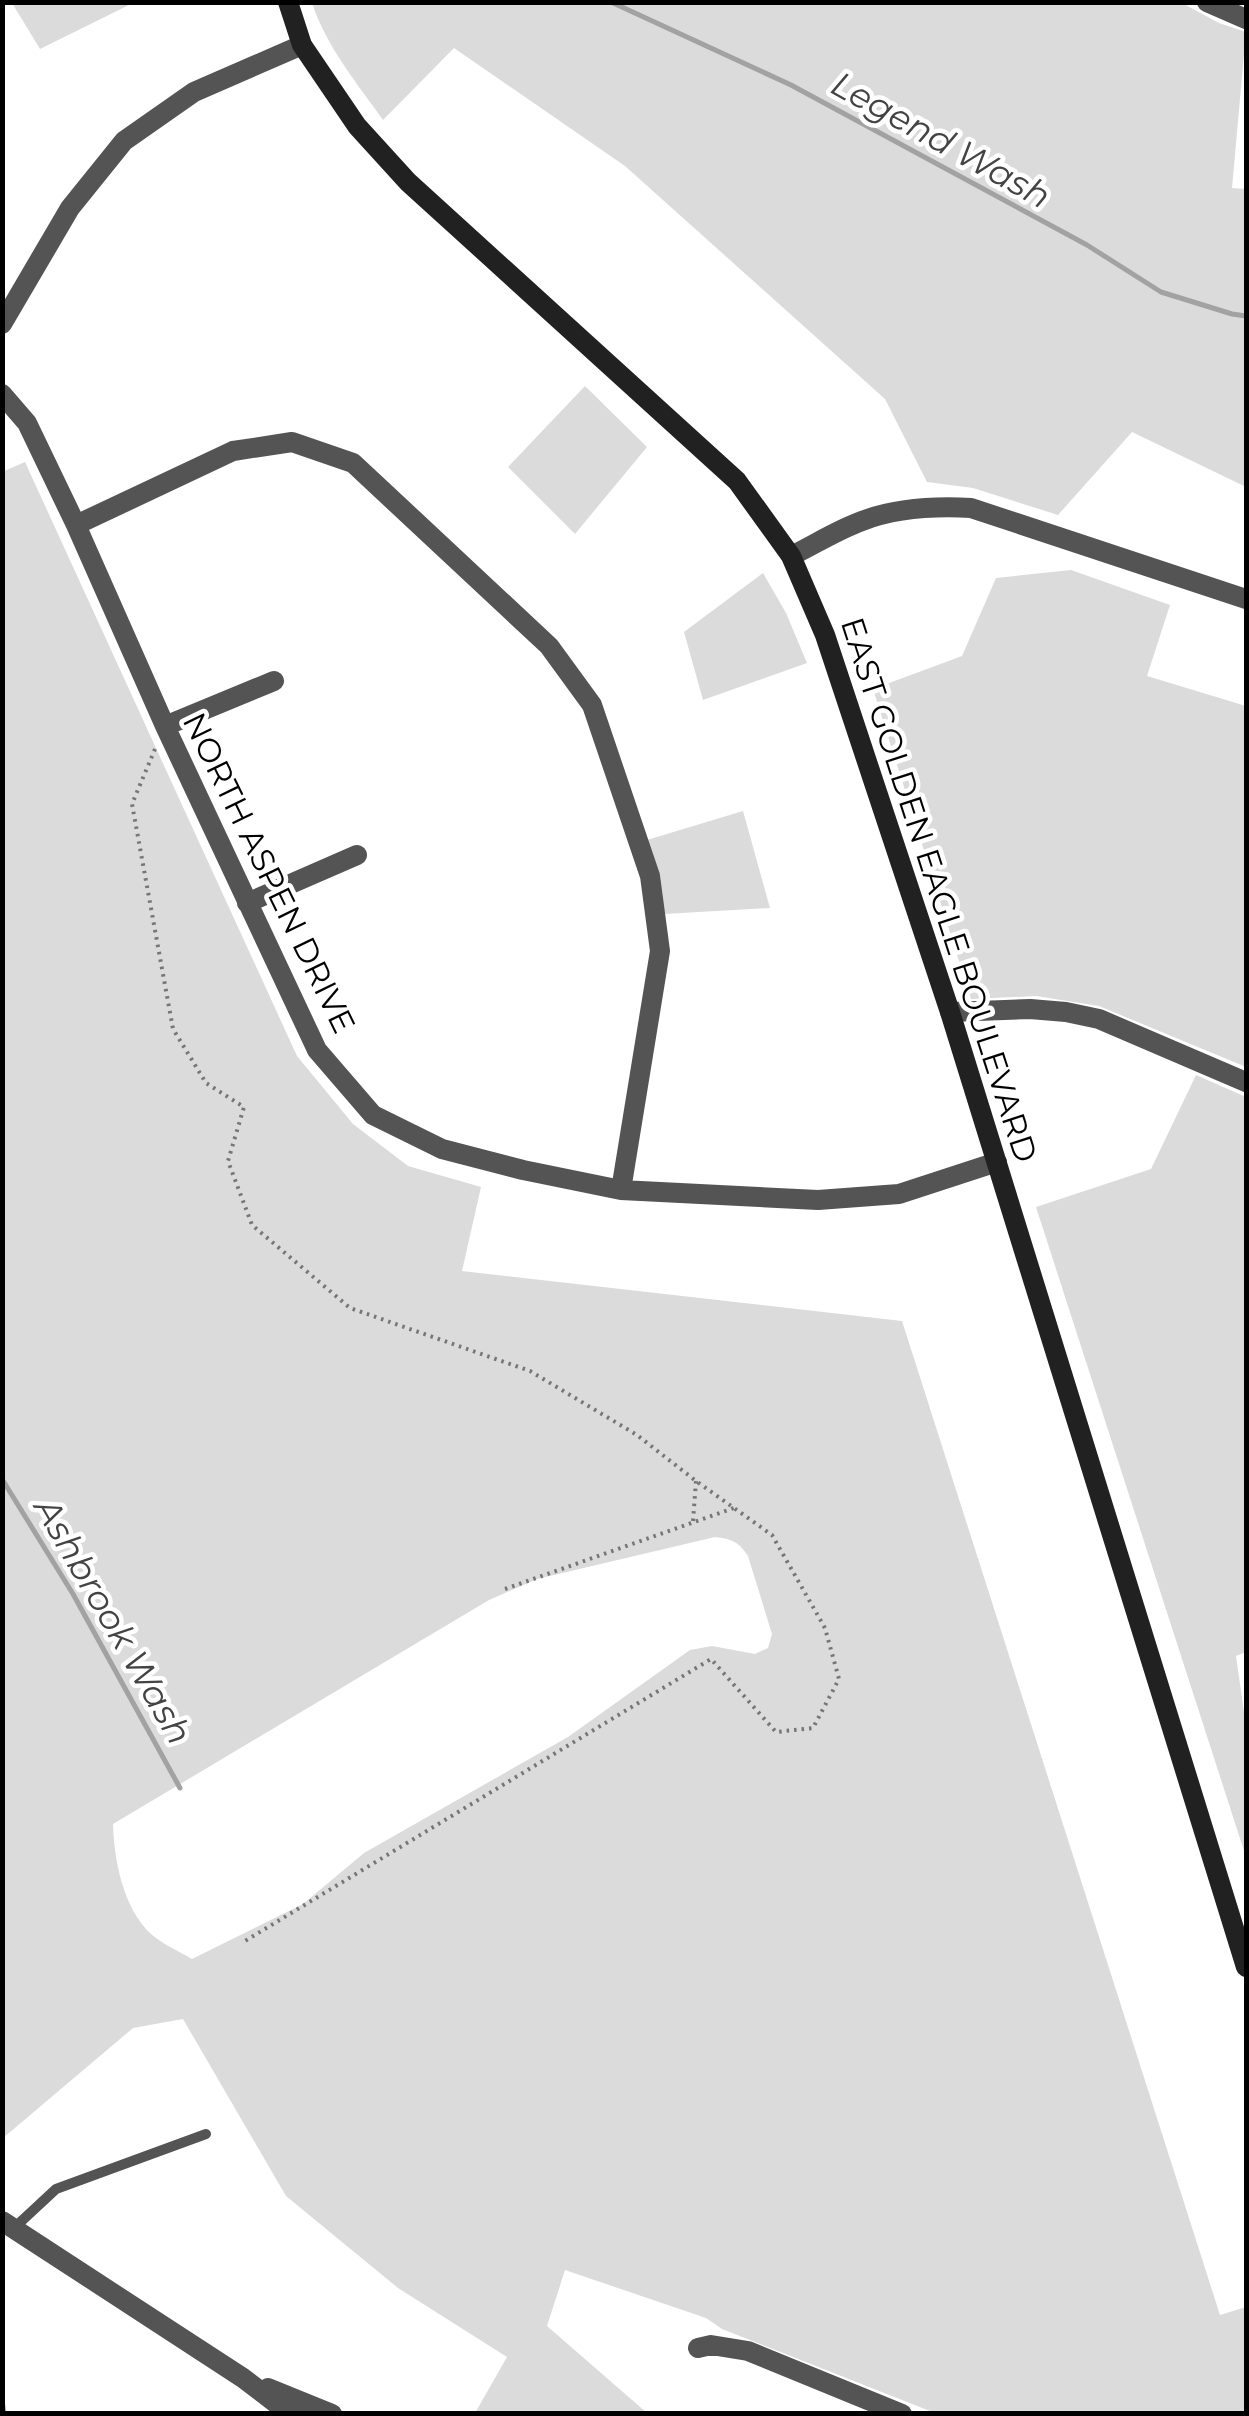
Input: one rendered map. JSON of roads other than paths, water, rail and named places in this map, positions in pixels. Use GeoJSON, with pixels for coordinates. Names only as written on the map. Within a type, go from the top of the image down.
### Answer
{"type":"FeatureCollection","features":[{"type":"Feature","properties":{"kind":"street","name":"EAST GOLDEN EAGLE BOULEVARD"},"geometry":{"type":"LineString","coordinates":[[288,2],[302,44],[357,126],[408,182],[737,481],[791,556],[826,636],[950,1012],[1246,1967]]}},
{"type":"Feature","properties":{"kind":"street"},"geometry":{"type":"LineString","coordinates":[[1207,2],[1246,18]]}},
{"type":"Feature","properties":{"kind":"street"},"geometry":{"type":"LineString","coordinates":[[2,324],[70,208],[124,141],[194,92],[302,44]]}},
{"type":"Feature","properties":{"kind":"street","name":"NORTH ASPEN DRIVE"},"geometry":{"type":"LineString","coordinates":[[2,394],[26,423],[76,525],[317,1050],[373,1115],[442,1149],[621,1190],[818,1200],[899,1194],[997,1162]]}},
{"type":"Feature","properties":{"kind":"street"},"geometry":{"type":"LineString","coordinates":[[76,525],[233,451],[292,442],[353,462],[549,646],[592,705],[650,876],[660,951],[621,1190]]}},
{"type":"Feature","properties":{"kind":"street"},"geometry":{"type":"LineString","coordinates":[[791,556],[861,521],[892,512],[940,506],[970,508],[1246,599]]}},
{"type":"Feature","properties":{"kind":"street"},"geometry":{"type":"LineString","coordinates":[[165,726],[274,682]]}},
{"type":"Feature","properties":{"kind":"street"},"geometry":{"type":"LineString","coordinates":[[247,903],[358,856]]}},
{"type":"Feature","properties":{"kind":"street"},"geometry":{"type":"LineString","coordinates":[[950,1012],[1030,1009],[1099,1019],[1246,1082]]}},
{"type":"Feature","properties":{"kind":"street"},"geometry":{"type":"LineString","coordinates":[[8,2225],[243,2378],[290,2414]]}},
{"type":"Feature","properties":{"kind":"street"},"geometry":{"type":"LineString","coordinates":[[698,2348],[711,2344],[748,2351],[902,2414]]}},
{"type":"Feature","properties":{"kind":"street"},"geometry":{"type":"LineString","coordinates":[[243,2378],[332,2414]]}},
{"type":"Feature","properties":{"kind":"lane"},"geometry":{"type":"LineString","coordinates":[[8,2225],[56,2189],[206,2134]]}},
{"type":"Feature","properties":{"kind":"waterway","name":"Legend Wash"},"geometry":{"type":"LineString","coordinates":[[611,2],[791,85],[1087,245],[1161,292],[1246,316]]}},
{"type":"Feature","properties":{"kind":"waterway","name":"Ashbrook Wash"},"geometry":{"type":"LineString","coordinates":[[2,1479],[73,1594],[180,1788]]}},
{"type":"Feature","properties":{"kind":"waterway"},"geometry":{"type":"LineString","coordinates":[[2,2400],[4,2414]]}}]}
